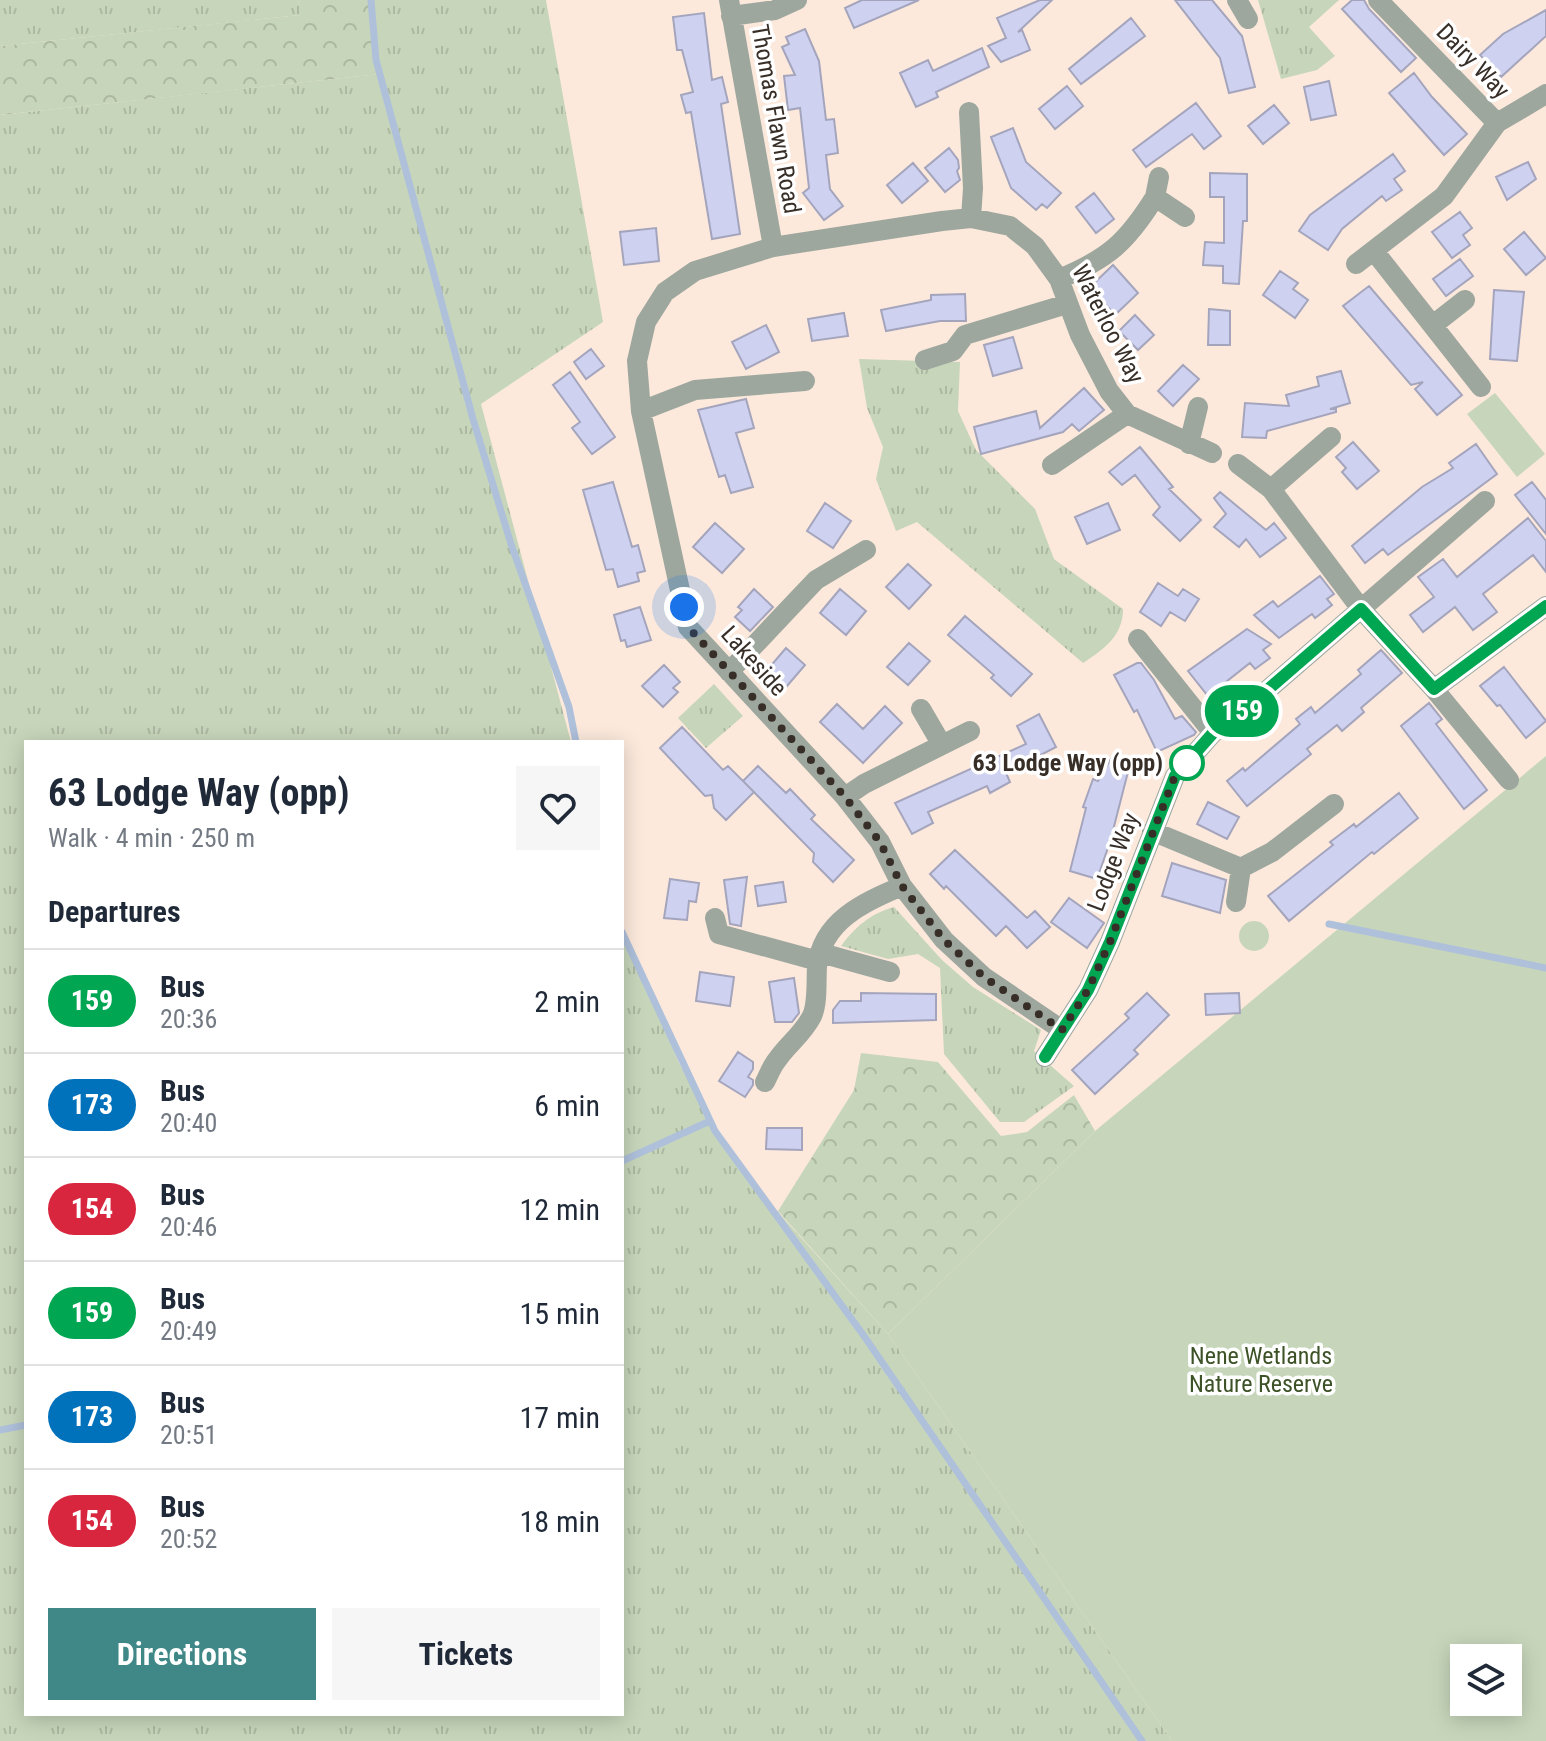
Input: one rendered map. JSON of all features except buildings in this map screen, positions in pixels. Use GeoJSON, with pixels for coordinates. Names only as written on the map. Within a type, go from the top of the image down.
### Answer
{"type":"FeatureCollection","features":[{"type":"Feature","properties":{"kind":"street"},"geometry":{"type":"LineString","coordinates":[[730,8],[775,10],[797,0]]}},
{"type":"Feature","properties":{"kind":"street"},"geometry":{"type":"LineString","coordinates":[[1237,0],[1248,19]]}},
{"type":"Feature","properties":{"kind":"street","name":"Dairy Way"},"geometry":{"type":"LineString","coordinates":[[1378,0],[1497,123]]}},
{"type":"Feature","properties":{"kind":"street","name":"Thomas Flawn Road"},"geometry":{"type":"LineString","coordinates":[[730,8],[773,247]]}},
{"type":"Feature","properties":{"kind":"street"},"geometry":{"type":"LineString","coordinates":[[1356,264],[1444,196],[1497,123],[1546,94]]}},
{"type":"Feature","properties":{"kind":"street"},"geometry":{"type":"LineString","coordinates":[[969,112],[973,188],[971,218]]}},
{"type":"Feature","properties":{"kind":"street"},"geometry":{"type":"LineString","coordinates":[[1059,279],[1085,269],[1111,252],[1133,231],[1157,187],[1185,217]]}},
{"type":"Feature","properties":{"kind":"street","name":"Waterloo Way"},"geometry":{"type":"LineString","coordinates":[[773,247],[971,218],[1010,226],[1035,246],[1059,279],[1067,304],[1109,391],[1127,414],[1212,453]]}},
{"type":"Feature","properties":{"kind":"street","name":"Lakeside"},"geometry":{"type":"LineString","coordinates":[[773,247],[695,271],[665,292],[646,322],[637,361],[641,411],[688,627],[845,797],[880,842],[902,886],[944,940],[984,977],[1062,1030]]}},
{"type":"Feature","properties":{"kind":"street"},"geometry":{"type":"LineString","coordinates":[[1374,251],[1481,387]]}},
{"type":"Feature","properties":{"kind":"street"},"geometry":{"type":"LineString","coordinates":[[1433,325],[1465,300]]}},
{"type":"Feature","properties":{"kind":"street"},"geometry":{"type":"LineString","coordinates":[[925,360],[953,351],[965,335],[1067,304]]}},
{"type":"Feature","properties":{"kind":"street"},"geometry":{"type":"LineString","coordinates":[[641,411],[695,390],[805,381]]}},
{"type":"Feature","properties":{"kind":"street"},"geometry":{"type":"LineString","coordinates":[[1189,444],[1198,407]]}},
{"type":"Feature","properties":{"kind":"street"},"geometry":{"type":"LineString","coordinates":[[1052,465],[1127,414]]}},
{"type":"Feature","properties":{"kind":"street"},"geometry":{"type":"LineString","coordinates":[[1271,489],[1331,437]]}},
{"type":"Feature","properties":{"kind":"street"},"geometry":{"type":"LineString","coordinates":[[1238,464],[1271,489],[1361,609],[1434,689],[1509,780]]}},
{"type":"Feature","properties":{"kind":"street","name":"Lodge Way"},"geometry":{"type":"LineString","coordinates":[[1045,1057],[1088,990],[1175,776],[1213,733],[1250,705],[1485,501]]}},
{"type":"Feature","properties":{"kind":"street"},"geometry":{"type":"LineString","coordinates":[[729,672],[816,580],[866,550]]}},
{"type":"Feature","properties":{"kind":"street"},"geometry":{"type":"LineString","coordinates":[[1434,689],[1546,606]]}},
{"type":"Feature","properties":{"kind":"street"},"geometry":{"type":"LineString","coordinates":[[1138,639],[1213,733]]}},
{"type":"Feature","properties":{"kind":"street"},"geometry":{"type":"LineString","coordinates":[[921,709],[942,745]]}},
{"type":"Feature","properties":{"kind":"street"},"geometry":{"type":"LineString","coordinates":[[845,797],[864,784],[970,731]]}},
{"type":"Feature","properties":{"kind":"street"},"geometry":{"type":"LineString","coordinates":[[1152,831],[1241,868],[1272,852],[1334,804]]}},
{"type":"Feature","properties":{"kind":"street"},"geometry":{"type":"LineString","coordinates":[[1236,902],[1241,868]]}},
{"type":"Feature","properties":{"kind":"street"},"geometry":{"type":"LineString","coordinates":[[765,1082],[778,1058],[799,1038],[814,1013],[819,957],[836,924],[864,902],[902,886]]}},
{"type":"Feature","properties":{"kind":"street"},"geometry":{"type":"LineString","coordinates":[[715,918],[719,934],[890,972]]}},
{"type":"Feature","properties":{"kind":"green space"},"geometry":{"type":"Polygon","coordinates":[[[0,0],[298,0],[301,15],[0,46],[0,0]]]}},
{"type":"Feature","properties":{"kind":"green space"},"geometry":{"type":"Polygon","coordinates":[[[298,0],[371,0],[380,74],[0,115],[0,46],[300,15],[298,0]]]}},
{"type":"Feature","properties":{"kind":"green space"},"geometry":{"type":"Polygon","coordinates":[[[371,0],[546,0],[603,322],[481,404],[570,740],[24,740],[24,1716],[624,1716],[624,932],[679,1063],[742,1172],[888,1334],[1172,1741],[0,1741],[0,115],[379,74],[371,0]]]}},
{"type":"Feature","properties":{"kind":"green space"},"geometry":{"type":"Polygon","coordinates":[[[1258,0],[1339,0],[1309,27],[1335,56],[1317,70],[1281,79],[1258,0]]]}},
{"type":"Feature","properties":{"kind":"green space"},"geometry":{"type":"Polygon","coordinates":[[[859,359],[960,362],[958,411],[976,450],[1035,509],[1054,559],[1123,609],[1120,627],[1105,647],[1083,663],[917,522],[896,531],[876,479],[883,447],[867,408],[859,359]]]}},
{"type":"Feature","properties":{"kind":"green space"},"geometry":{"type":"Polygon","coordinates":[[[1495,393],[1545,454],[1517,477],[1467,414],[1495,393]]]}},
{"type":"Feature","properties":{"kind":"green space"},"geometry":{"type":"Polygon","coordinates":[[[714,684],[743,716],[706,748],[678,718],[714,684]]]}},
{"type":"Feature","properties":{"kind":"green space","name":"Nene Wetlands Nature Reserve"},"geometry":{"type":"Polygon","coordinates":[[[1546,756],[1546,1741],[1172,1741],[888,1334],[1095,1131],[1546,756]]]}},
{"type":"Feature","properties":{"kind":"green space"},"geometry":{"type":"Polygon","coordinates":[[[894,907],[942,960],[973,987],[1041,1030],[1034,1051],[1074,1086],[1024,1122],[1000,1122],[944,1054],[940,968],[918,954],[888,959],[841,946],[864,922],[894,907]]]}},
{"type":"Feature","properties":{"kind":"green space"},"geometry":{"type":"Polygon","coordinates":[[[1254,921],[1265,925],[1269,936],[1265,947],[1254,951],[1243,947],[1239,936],[1243,925],[1254,921]]]}},
{"type":"Feature","properties":{"kind":"green space"},"geometry":{"type":"Polygon","coordinates":[[[861,1053],[938,1062],[1001,1136],[1027,1132],[1074,1095],[1095,1131],[888,1334],[778,1211],[854,1090],[861,1053]]]}},
{"type":"Feature","properties":{"kind":"waterway"},"geometry":{"type":"LineString","coordinates":[[371,0],[376,60],[473,419],[511,544],[569,707],[576,740]]}},
{"type":"Feature","properties":{"kind":"waterway"},"geometry":{"type":"LineString","coordinates":[[1329,924],[1546,968]]}},
{"type":"Feature","properties":{"kind":"waterway"},"geometry":{"type":"LineString","coordinates":[[624,936],[715,1131],[864,1336],[1142,1741]]}},
{"type":"Feature","properties":{"kind":"waterway"},"geometry":{"type":"LineString","coordinates":[[624,1160],[710,1121]]}},
{"type":"Feature","properties":{"kind":"waterway"},"geometry":{"type":"LineString","coordinates":[[0,1430],[24,1425]]}},
{"type":"Feature","properties":{"kind":"bus line","name":"159"},"geometry":{"type":"LineString","coordinates":[[1045,1057],[1088,990],[1175,776],[1213,733],[1361,609],[1434,689],[1546,606]]}},
{"type":"Feature","properties":{"kind":"place","name":"63 Lodge Way (opp)"},"geometry":{"type":"Point","coordinates":[1187,763]}},
{"type":"Feature","properties":{"kind":"route"},"geometry":{"type":"LineString","coordinates":[[684,607],[688,627],[845,797],[880,842],[902,886],[944,940],[984,977],[1062,1030],[1088,990],[1110,942],[1175,776],[1194,755],[1187,763]]}}]}
